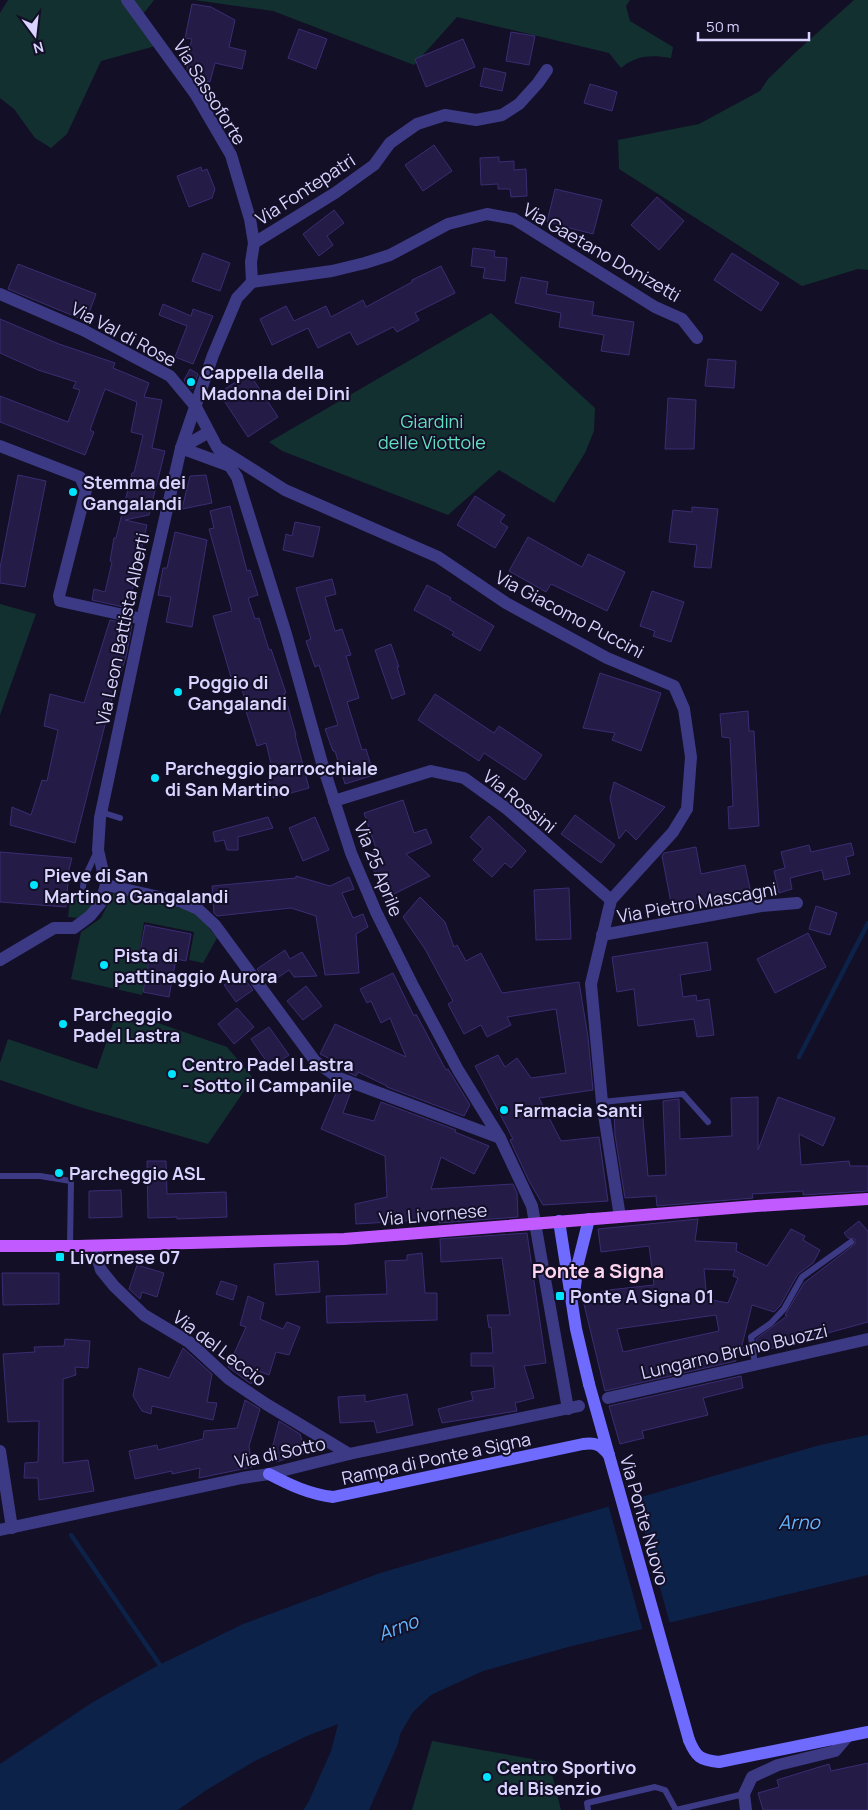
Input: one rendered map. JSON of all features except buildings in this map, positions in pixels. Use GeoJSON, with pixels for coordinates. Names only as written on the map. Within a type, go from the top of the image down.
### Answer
{"type":"FeatureCollection","features":[{"type":"Feature","properties":{"kind":"main road","name":"Via Livornese"},"geometry":{"type":"LineString","coordinates":[[0,1246],[96,1246],[344,1239],[559,1221],[868,1199]]}},
{"type":"Feature","properties":{"kind":"main road","name":"Via Ponte Nuovo"},"geometry":{"type":"LineString","coordinates":[[572,1309],[578,1263],[589,1219]]}},
{"type":"Feature","properties":{"kind":"main road","name":"Via Ponte Nuovo"},"geometry":{"type":"LineString","coordinates":[[559,1221],[572,1309],[583,1364],[689,1740],[695,1755],[706,1760],[719,1762],[847,1737]]}},
{"type":"Feature","properties":{"kind":"main road","name":"Rampa di Ponte a Signa"},"geometry":{"type":"LineString","coordinates":[[269,1474],[309,1493],[333,1497],[592,1442],[603,1447],[609,1455]]}},
{"type":"Feature","properties":{"kind":"main road"},"geometry":{"type":"LineString","coordinates":[[847,1737],[868,1732]]}},
{"type":"Feature","properties":{"kind":"street","name":"Via Sassoforte"},"geometry":{"type":"LineString","coordinates":[[127,0],[196,95],[231,155],[250,218],[254,243],[250,262],[252,282]]}},
{"type":"Feature","properties":{"kind":"street","name":"Via Fontepatri"},"geometry":{"type":"LineString","coordinates":[[254,243],[334,194],[374,165],[390,143],[417,124],[445,116],[476,120],[502,115],[519,104],[547,70]]}},
{"type":"Feature","properties":{"kind":"street","name":"Via Gaetano Donizetti"},"geometry":{"type":"LineString","coordinates":[[252,282],[332,271],[365,263],[390,255],[448,224],[487,214],[514,219],[654,307],[682,319],[697,338]]}},
{"type":"Feature","properties":{"kind":"street"},"geometry":{"type":"LineString","coordinates":[[196,407],[237,298],[252,282]]}},
{"type":"Feature","properties":{"kind":"street","name":"Via Val di Rose"},"geometry":{"type":"LineString","coordinates":[[0,294],[83,330],[170,376],[196,407],[217,447]]}},
{"type":"Feature","properties":{"kind":"street","name":"Via Leon Battista Alberti"},"geometry":{"type":"LineString","coordinates":[[106,885],[98,850],[101,812],[181,448],[196,407]]}},
{"type":"Feature","properties":{"kind":"street"},"geometry":{"type":"LineString","coordinates":[[181,448],[208,432]]}},
{"type":"Feature","properties":{"kind":"street"},"geometry":{"type":"LineString","coordinates":[[0,446],[80,477],[86,490],[59,596],[60,601],[142,619]]}},
{"type":"Feature","properties":{"kind":"street","name":"Via 25 Aprile"},"geometry":{"type":"LineString","coordinates":[[217,447],[233,472],[286,634],[334,801],[351,853],[376,912],[458,1070],[500,1138],[532,1206],[534,1224],[574,1408]]}},
{"type":"Feature","properties":{"kind":"street","name":"Via Giacomo Puccini"},"geometry":{"type":"LineString","coordinates":[[217,447],[285,490],[438,557],[506,603],[607,658],[674,686],[684,709],[691,758],[687,809],[673,832],[611,900],[591,984],[602,1102],[620,1217]]}},
{"type":"Feature","properties":{"kind":"street"},"geometry":{"type":"LineString","coordinates":[[181,448],[233,472],[267,477]]}},
{"type":"Feature","properties":{"kind":"street","name":"Via Rossini"},"geometry":{"type":"LineString","coordinates":[[334,801],[431,771],[464,778],[507,810],[611,900]]}},
{"type":"Feature","properties":{"kind":"street"},"geometry":{"type":"LineString","coordinates":[[0,960],[54,928],[74,928],[90,916],[100,904],[106,885],[182,902],[198,909],[215,925],[315,1061],[337,1077],[500,1138]]}},
{"type":"Feature","properties":{"kind":"street","name":"Via Pietro Mascagni"},"geometry":{"type":"LineString","coordinates":[[602,935],[761,906],[797,903]]}},
{"type":"Feature","properties":{"kind":"street","name":"Via del Leccio"},"geometry":{"type":"LineString","coordinates":[[96,1246],[102,1270],[114,1286],[144,1315],[189,1342],[229,1379],[266,1404],[349,1454]]}},
{"type":"Feature","properties":{"kind":"street","name":"Lungarno Bruno Buozzi"},"geometry":{"type":"LineString","coordinates":[[608,1398],[868,1339]]}},
{"type":"Feature","properties":{"kind":"street","name":"Via di Sotto"},"geometry":{"type":"LineString","coordinates":[[6,1529],[269,1474],[349,1454],[574,1408]]}},
{"type":"Feature","properties":{"kind":"street"},"geometry":{"type":"LineString","coordinates":[[0,1451],[6,1529]]}},
{"type":"Feature","properties":{"kind":"street"},"geometry":{"type":"LineString","coordinates":[[746,1810],[744,1794],[752,1777],[778,1765],[835,1751],[847,1737]]}},
{"type":"Feature","properties":{"kind":"lane"},"geometry":{"type":"LineString","coordinates":[[101,812],[120,818]]}},
{"type":"Feature","properties":{"kind":"lane","name":"Via Leon Battista Alberti"},"geometry":{"type":"LineString","coordinates":[[82,887],[98,850]]}},
{"type":"Feature","properties":{"kind":"lane"},"geometry":{"type":"LineString","coordinates":[[602,1102],[683,1094],[708,1122]]}},
{"type":"Feature","properties":{"kind":"lane"},"geometry":{"type":"LineString","coordinates":[[0,1176],[40,1176],[71,1181],[70,1246]]}},
{"type":"Feature","properties":{"kind":"lane"},"geometry":{"type":"LineString","coordinates":[[755,1364],[751,1337],[771,1323],[784,1309],[802,1277],[851,1242]]}},
{"type":"Feature","properties":{"kind":"lane"},"geometry":{"type":"LineString","coordinates":[[588,1810],[587,1803],[655,1787],[665,1790],[676,1810],[744,1794]]}},
{"type":"Feature","properties":{"kind":"green space"},"geometry":{"type":"Polygon","coordinates":[[[8,0],[154,0],[140,18],[159,45],[101,61],[67,134],[51,148],[35,138],[14,109],[0,98],[0,13],[8,0]]]}},
{"type":"Feature","properties":{"kind":"green space"},"geometry":{"type":"Polygon","coordinates":[[[194,0],[630,0],[626,6],[630,21],[673,47],[671,58],[657,56],[639,58],[621,68],[609,53],[457,17],[414,65],[273,11],[194,0]]]}},
{"type":"Feature","properties":{"kind":"green space"},"geometry":{"type":"Polygon","coordinates":[[[854,0],[868,0],[868,270],[858,269],[802,286],[619,169],[618,140],[699,124],[760,91],[768,79],[854,0]]]}},
{"type":"Feature","properties":{"kind":"green space","name":"Giardini delle Viottole"},"geometry":{"type":"Polygon","coordinates":[[[491,313],[595,408],[594,431],[585,453],[554,503],[499,470],[448,515],[282,451],[269,442],[491,313]]]}},
{"type":"Feature","properties":{"kind":"green space"},"geometry":{"type":"Polygon","coordinates":[[[0,604],[36,614],[0,715],[0,604]]]}},
{"type":"Feature","properties":{"kind":"green space"},"geometry":{"type":"Polygon","coordinates":[[[71,891],[97,896],[92,909],[77,918],[68,917],[71,891]]]}},
{"type":"Feature","properties":{"kind":"green space"},"geometry":{"type":"Polygon","coordinates":[[[113,893],[186,909],[198,914],[217,938],[203,963],[189,960],[194,932],[144,922],[139,953],[149,955],[142,995],[71,979],[81,932],[101,918],[113,893]]]}},
{"type":"Feature","properties":{"kind":"green space","name":"Centro Padel Lastra - Sotto il Campanile"},"geometry":{"type":"Polygon","coordinates":[[[118,1009],[227,1047],[253,1078],[208,1144],[83,1108],[0,1080],[0,1063],[8,1039],[97,1069],[118,1009]]]}},
{"type":"Feature","properties":{"kind":"green space","name":"Centro Sportivo del Bisenzio"},"geometry":{"type":"Polygon","coordinates":[[[432,1741],[549,1762],[561,1810],[412,1810],[432,1741]]]}},
{"type":"Feature","properties":{"kind":"water","name":"Arno"},"geometry":{"type":"Polygon","coordinates":[[[868,1435],[868,1575],[568,1647],[483,1671],[431,1695],[413,1712],[400,1734],[398,1744],[369,1810],[303,1810],[308,1803],[331,1751],[338,1724],[307,1736],[253,1762],[178,1810],[0,1810],[0,1764],[93,1702],[155,1667],[243,1624],[380,1573],[820,1445],[868,1435]]]}},
{"type":"Feature","properties":{"kind":"pier"},"geometry":{"type":"Polygon","coordinates":[[[635,1497],[670,1624],[643,1631],[608,1504],[635,1497]]]}},
{"type":"Feature","properties":{"kind":"waterway"},"geometry":{"type":"LineString","coordinates":[[799,1057],[868,923]]}},
{"type":"Feature","properties":{"kind":"waterway"},"geometry":{"type":"LineString","coordinates":[[71,1535],[162,1668]]}},
{"type":"Feature","properties":{"kind":"place","name":"Cappella della Madonna dei Dini"},"geometry":{"type":"Point","coordinates":[191,382]}},
{"type":"Feature","properties":{"kind":"place","name":"Stemma dei Gangalandi"},"geometry":{"type":"Point","coordinates":[73,492]}},
{"type":"Feature","properties":{"kind":"place","name":"Poggio di Gangalandi"},"geometry":{"type":"Point","coordinates":[178,692]}},
{"type":"Feature","properties":{"kind":"place","name":"Parcheggio parrocchiale di San Martino"},"geometry":{"type":"Point","coordinates":[155,778]}},
{"type":"Feature","properties":{"kind":"place","name":"Pieve di San Martino a Gangalandi"},"geometry":{"type":"Point","coordinates":[34,885]}},
{"type":"Feature","properties":{"kind":"place","name":"Pista di pattinaggio Aurora"},"geometry":{"type":"Point","coordinates":[104,965]}},
{"type":"Feature","properties":{"kind":"place","name":"Parcheggio Padel Lastra"},"geometry":{"type":"Point","coordinates":[63,1024]}},
{"type":"Feature","properties":{"kind":"place","name":"Centro Padel Lastra - Sotto il Campanile"},"geometry":{"type":"Point","coordinates":[172,1074]}},
{"type":"Feature","properties":{"kind":"place","name":"Farmacia Santi"},"geometry":{"type":"Point","coordinates":[504,1110]}},
{"type":"Feature","properties":{"kind":"place","name":"Parcheggio ASL"},"geometry":{"type":"Point","coordinates":[59,1173]}},
{"type":"Feature","properties":{"kind":"place","name":"Livornese 07"},"geometry":{"type":"Point","coordinates":[60,1257]}},
{"type":"Feature","properties":{"kind":"place","name":"Ponte A Signa 01"},"geometry":{"type":"Point","coordinates":[560,1296]}},
{"type":"Feature","properties":{"kind":"place","name":"Centro Sportivo del Bisenzio"},"geometry":{"type":"Point","coordinates":[487,1777]}},
{"type":"Feature","properties":{"kind":"district","name":"Ponte a Signa"},"geometry":{"type":"Point","coordinates":[598,1270]}}]}
